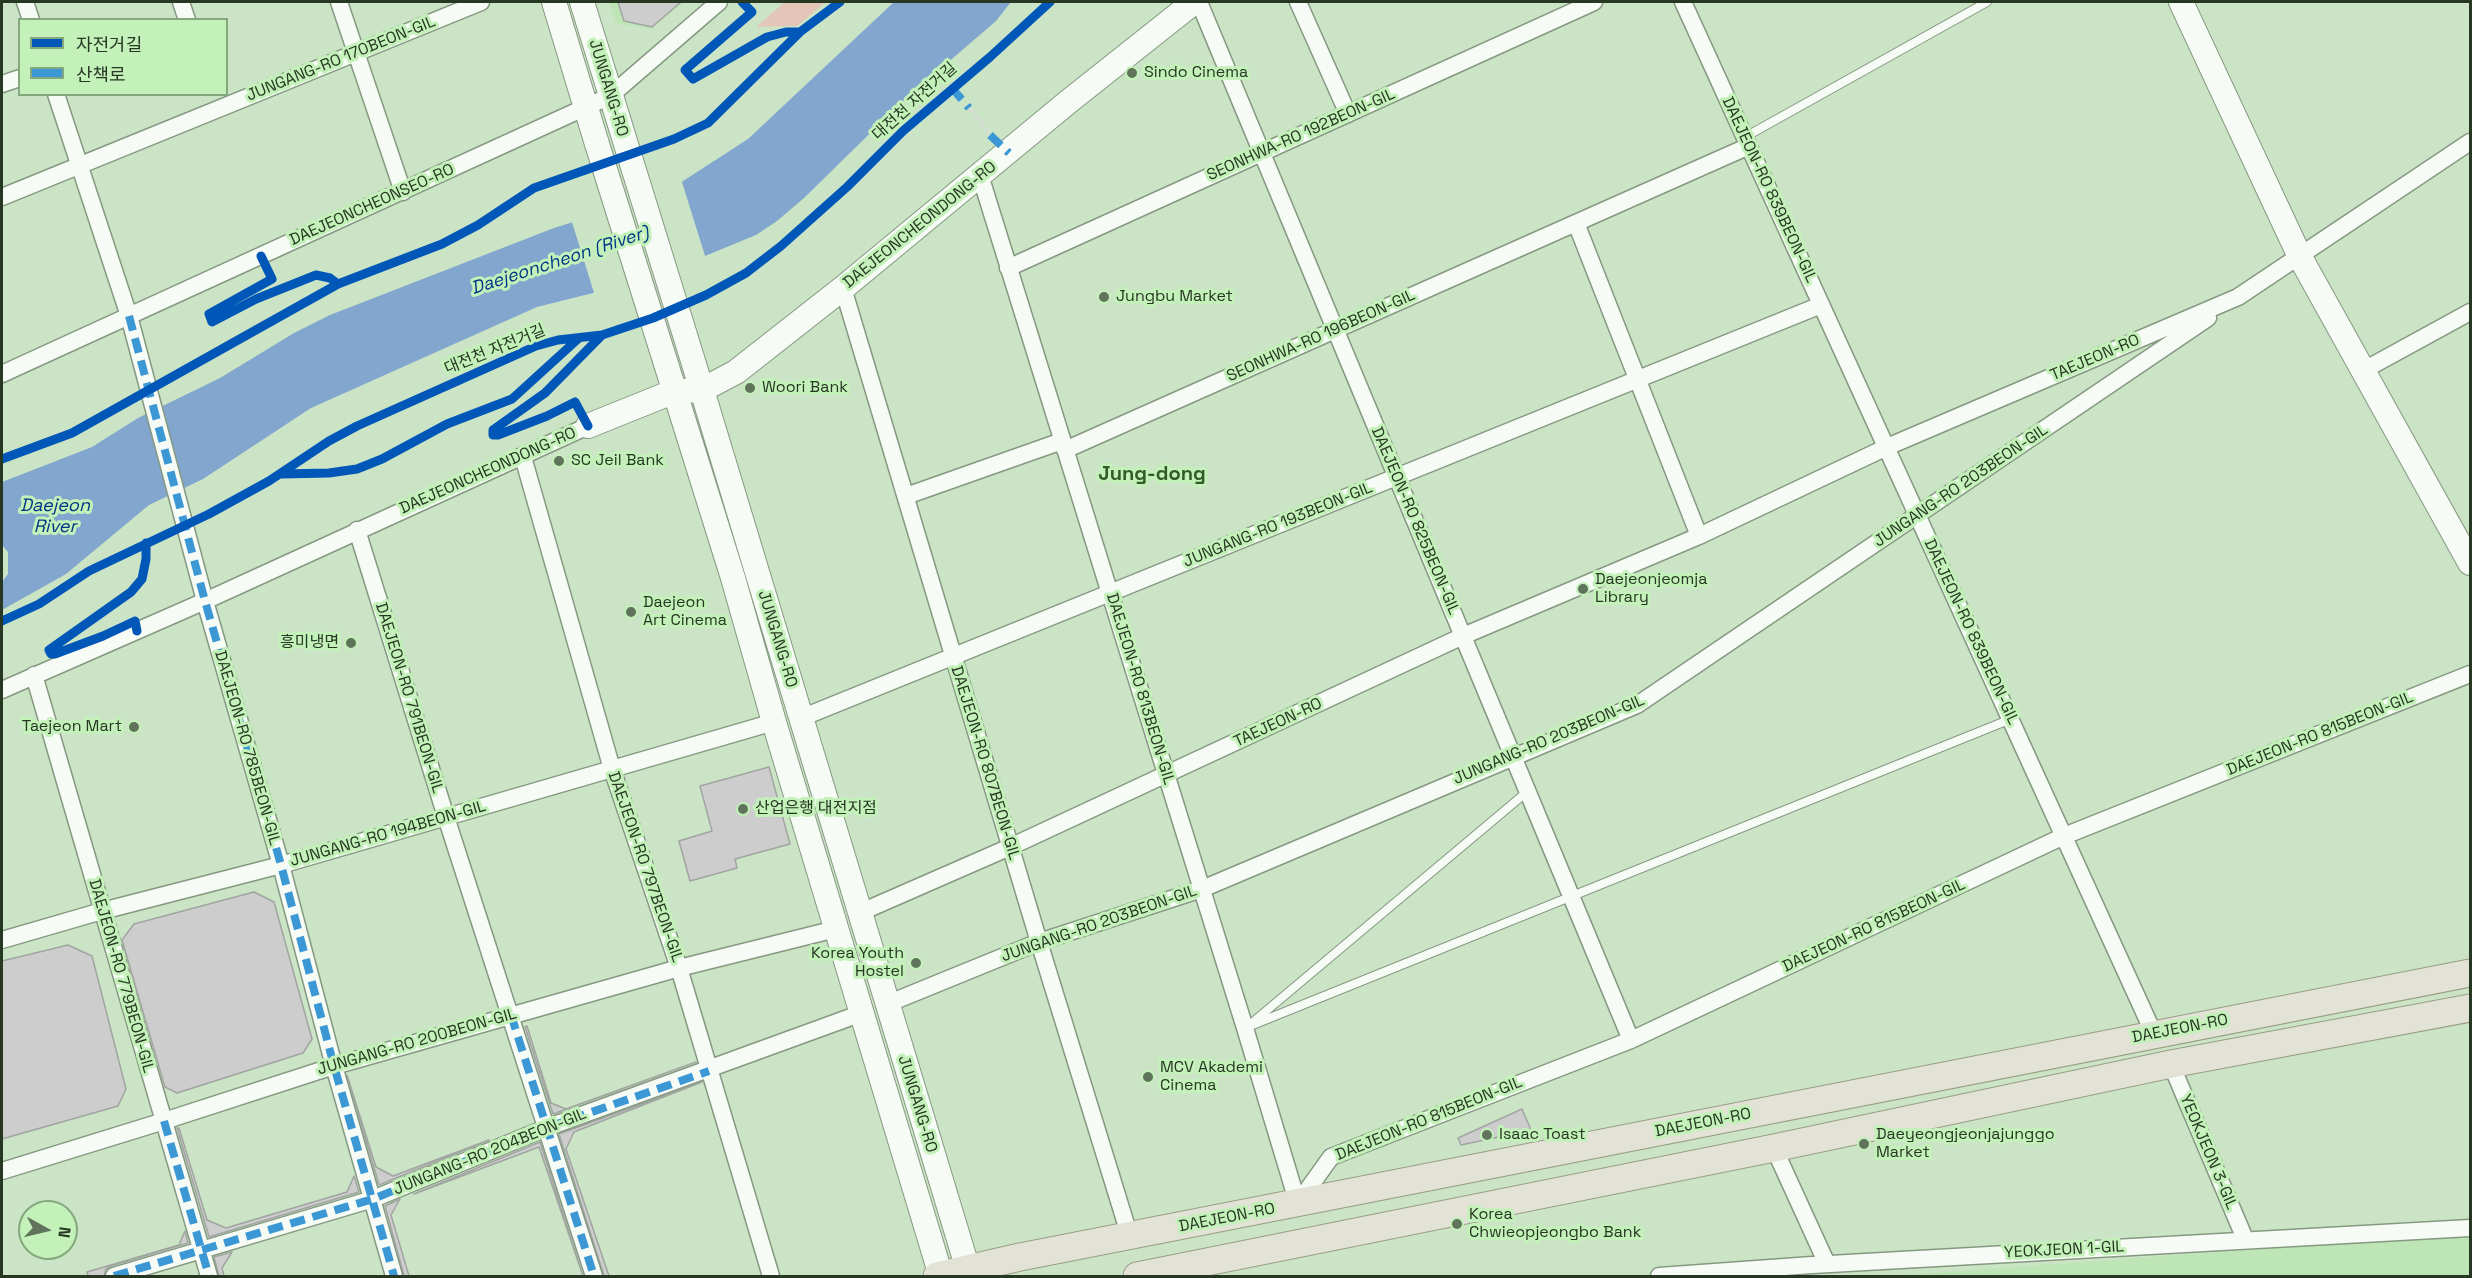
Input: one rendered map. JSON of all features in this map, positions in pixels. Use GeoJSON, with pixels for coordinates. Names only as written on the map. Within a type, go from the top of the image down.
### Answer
{"type":"FeatureCollection","features":[{"type":"Feature","properties":{"kind":"main road","name":"JUNGANG-RO"},"geometry":{"type":"LineString","coordinates":[[554,2],[733,579],[939,1276]]}},
{"type":"Feature","properties":{"kind":"main road","name":"JUNGANG-RO"},"geometry":{"type":"LineString","coordinates":[[582,2],[969,1273]]}},
{"type":"Feature","properties":{"kind":"main road","name":"DAEJEONCHEONDONG-RO"},"geometry":{"type":"LineString","coordinates":[[588,426],[675,391],[702,390],[736,372],[843,288],[1194,2]]}},
{"type":"Feature","properties":{"kind":"main road"},"geometry":{"type":"LineString","coordinates":[[2181,2],[2300,257],[2470,562]]}},
{"type":"Feature","properties":{"kind":"main road","name":"DAEJEON-RO"},"geometry":{"type":"LineString","coordinates":[[939,1276],[969,1273],[1130,1237],[2470,973]]}},
{"type":"Feature","properties":{"kind":"main road","name":"DAEJEON-RO"},"geometry":{"type":"LineString","coordinates":[[1137,1276],[1212,1269],[2170,1064],[2470,1008]]}},
{"type":"Feature","properties":{"kind":"street"},"geometry":{"type":"LineString","coordinates":[[25,2],[30,18]]}},
{"type":"Feature","properties":{"kind":"street"},"geometry":{"type":"LineString","coordinates":[[181,2],[186,18]]}},
{"type":"Feature","properties":{"kind":"street"},"geometry":{"type":"LineString","coordinates":[[339,2],[403,192]]}},
{"type":"Feature","properties":{"kind":"street","name":"JUNGANG-RO 170BEON-GIL"},"geometry":{"type":"LineString","coordinates":[[2,197],[79,166],[212,102],[356,52],[481,2]]}},
{"type":"Feature","properties":{"kind":"street","name":"DAEJEONCHEONSEO-RO"},"geometry":{"type":"LineString","coordinates":[[2,374],[610,96],[719,2]]}},
{"type":"Feature","properties":{"kind":"street","name":"DAEJEON-RO 825BEON-GIL"},"geometry":{"type":"LineString","coordinates":[[1200,2],[1631,1040]]}},
{"type":"Feature","properties":{"kind":"street"},"geometry":{"type":"LineString","coordinates":[[1298,2],[1348,114]]}},
{"type":"Feature","properties":{"kind":"street","name":"SEONHWA-RO 192BEON-GIL"},"geometry":{"type":"LineString","coordinates":[[1008,268],[1594,2]]}},
{"type":"Feature","properties":{"kind":"street","name":"DAEJEON-RO 839BEON-GIL"},"geometry":{"type":"LineString","coordinates":[[1683,2],[2154,1034]]}},
{"type":"Feature","properties":{"kind":"street"},"geometry":{"type":"LineString","coordinates":[[2,84],[18,79]]}},
{"type":"Feature","properties":{"kind":"street","name":"DAEJEON-RO 785BEON-GIL"},"geometry":{"type":"LineString","coordinates":[[57,96],[129,316],[205,601],[281,865],[334,1066],[394,1276]]}},
{"type":"Feature","properties":{"kind":"street","name":"SEONHWA-RO 196BEON-GIL"},"geometry":{"type":"LineString","coordinates":[[906,496],[1064,445],[1576,223],[1747,142]]}},
{"type":"Feature","properties":{"kind":"street","name":"TAEJEON-RO"},"geometry":{"type":"LineString","coordinates":[[859,913],[1167,775],[1463,636],[1699,536],[1887,447],[2238,297],[2470,142]]}},
{"type":"Feature","properties":{"kind":"street","name":"DAEJEON-RO 813BEON-GIL"},"geometry":{"type":"LineString","coordinates":[[980,175],[1298,1204]]}},
{"type":"Feature","properties":{"kind":"street"},"geometry":{"type":"LineString","coordinates":[[1576,223],[1699,536]]}},
{"type":"Feature","properties":{"kind":"street","name":"DAEJEON-RO 807BEON-GIL"},"geometry":{"type":"LineString","coordinates":[[843,288],[1010,847],[1130,1237]]}},
{"type":"Feature","properties":{"kind":"street","name":"JUNGANG-RO 203BEON-GIL"},"geometry":{"type":"LineString","coordinates":[[887,1004],[1039,942],[1202,889],[1637,705],[2238,297]]}},
{"type":"Feature","properties":{"kind":"street","name":"JUNGANG-RO 193BEON-GIL"},"geometry":{"type":"LineString","coordinates":[[801,718],[1821,304]]}},
{"type":"Feature","properties":{"kind":"street"},"geometry":{"type":"LineString","coordinates":[[2364,370],[2470,312]]}},
{"type":"Feature","properties":{"kind":"street","name":"DAEJEONCHEONDONG-RO"},"geometry":{"type":"LineString","coordinates":[[2,690],[205,601],[588,426]]}},
{"type":"Feature","properties":{"kind":"street","name":"DAEJEON-RO 797BEON-GIL"},"geometry":{"type":"LineString","coordinates":[[523,457],[612,769],[679,968],[771,1276]]}},
{"type":"Feature","properties":{"kind":"street","name":"DAEJEON-RO 791BEON-GIL"},"geometry":{"type":"LineString","coordinates":[[357,530],[446,817],[594,1276]]}},
{"type":"Feature","properties":{"kind":"street","name":"DAEJEON-RO 815BEON-GIL"},"geometry":{"type":"LineString","coordinates":[[1298,1204],[1330,1157],[1631,1040],[2064,836],[2470,674]]}},
{"type":"Feature","properties":{"kind":"street","name":"DAEJEON-RO 779BEON-GIL"},"geometry":{"type":"LineString","coordinates":[[34,675],[209,1276]]}},
{"type":"Feature","properties":{"kind":"street","name":"JUNGANG-RO 194BEON-GIL"},"geometry":{"type":"LineString","coordinates":[[2,940],[102,911],[281,865],[774,722]]}},
{"type":"Feature","properties":{"kind":"street","name":"JUNGANG-RO 200BEON-GIL"},"geometry":{"type":"LineString","coordinates":[[2,1171],[334,1066],[679,968],[836,929]]}},
{"type":"Feature","properties":{"kind":"street","name":"JUNGANG-RO 204BEON-GIL"},"geometry":{"type":"LineString","coordinates":[[114,1276],[372,1199],[546,1128],[708,1071],[862,1013]]}},
{"type":"Feature","properties":{"kind":"street","name":"YEOKJEON 3-GIL"},"geometry":{"type":"LineString","coordinates":[[2170,1064],[2245,1239]]}},
{"type":"Feature","properties":{"kind":"street"},"geometry":{"type":"LineString","coordinates":[[1774,1148],[1819,1268]]}},
{"type":"Feature","properties":{"kind":"street","name":"YEOKJEON 1-GIL"},"geometry":{"type":"LineString","coordinates":[[1659,1276],[1819,1268],[2245,1239],[2470,1228]]}},
{"type":"Feature","properties":{"kind":"lane"},"geometry":{"type":"LineString","coordinates":[[1747,142],[1987,2]]}},
{"type":"Feature","properties":{"kind":"lane"},"geometry":{"type":"LineString","coordinates":[[1245,1028],[2011,719]]}},
{"type":"Feature","properties":{"kind":"lane"},"geometry":{"type":"LineString","coordinates":[[1245,1028],[1528,791]]}},
{"type":"Feature","properties":{"kind":"path"},"geometry":{"type":"LineString","coordinates":[[969,108],[990,135]]}},
{"type":"Feature","properties":{"kind":"shaded area"},"geometry":{"type":"Polygon","coordinates":[[[609,2],[684,2],[651,29],[616,23],[609,2]]]}},
{"type":"Feature","properties":{"kind":"shaded area"},"geometry":{"type":"Polygon","coordinates":[[[785,2],[826,2],[797,26],[756,27],[785,2]]]}},
{"type":"Feature","properties":{"kind":"shaded area"},"geometry":{"type":"Polygon","coordinates":[[[2470,1236],[2470,1276],[1888,1276],[2333,1244],[2470,1236]]]}},
{"type":"Feature","properties":{"kind":"water","name":"Daejeon River"},"geometry":{"type":"Polygon","coordinates":[[[894,2],[1011,2],[996,21],[903,101],[804,198],[756,235],[649,279],[537,307],[311,408],[203,479],[149,505],[66,574],[2,610],[2,582],[8,574],[8,552],[2,545],[2,482],[92,447],[138,418],[220,378],[294,333],[330,315],[554,228],[663,194],[748,139],[894,2]]]}},
{"type":"Feature","properties":{"kind":"pier"},"geometry":{"type":"Polygon","coordinates":[[[681,179],[706,259],[650,282],[595,296],[571,219],[662,191],[681,179]]]}},
{"type":"Feature","properties":{"kind":"building"},"geometry":{"type":"Polygon","coordinates":[[[618,2],[681,2],[652,27],[624,21],[618,2]]]}},
{"type":"Feature","properties":{"kind":"building","name":"산업은행 대전지점"},"geometry":{"type":"Polygon","coordinates":[[[769,767],[790,844],[735,859],[737,868],[690,881],[679,841],[712,831],[700,786],[769,767]]]}},
{"type":"Feature","properties":{"kind":"building"},"geometry":{"type":"Polygon","coordinates":[[[254,892],[274,902],[312,1039],[303,1053],[177,1093],[165,1087],[122,940],[134,924],[254,892]]]}},
{"type":"Feature","properties":{"kind":"building"},"geometry":{"type":"Polygon","coordinates":[[[68,945],[92,956],[126,1089],[118,1106],[2,1139],[2,961],[68,945]]]}},
{"type":"Feature","properties":{"kind":"building"},"geometry":{"type":"Polygon","coordinates":[[[527,1026],[551,1103],[566,1109],[696,1062],[553,1114],[525,1027],[527,1026]]]}},
{"type":"Feature","properties":{"kind":"building"},"geometry":{"type":"Polygon","coordinates":[[[347,1075],[376,1167],[393,1176],[489,1140],[379,1185],[347,1075]]]}},
{"type":"Feature","properties":{"kind":"building"},"geometry":{"type":"Polygon","coordinates":[[[702,1082],[574,1132],[566,1149],[609,1276],[604,1276],[559,1134],[702,1082]]]}},
{"type":"Feature","properties":{"kind":"building"},"geometry":{"type":"Polygon","coordinates":[[[1522,1109],[1531,1130],[1461,1145],[1458,1138],[1522,1109]]]}},
{"type":"Feature","properties":{"kind":"building"},"geometry":{"type":"Polygon","coordinates":[[[177,1128],[179,1128],[207,1220],[226,1228],[347,1192],[354,1176],[359,1192],[209,1237],[177,1128]]]}},
{"type":"Feature","properties":{"kind":"building"},"geometry":{"type":"Polygon","coordinates":[[[540,1142],[583,1276],[539,1147],[414,1194],[540,1142]]]}},
{"type":"Feature","properties":{"kind":"building"},"geometry":{"type":"Polygon","coordinates":[[[400,1199],[391,1215],[409,1276],[404,1276],[385,1206],[400,1199]]]}},
{"type":"Feature","properties":{"kind":"building"},"geometry":{"type":"Polygon","coordinates":[[[185,1231],[188,1243],[111,1266],[106,1269],[104,1276],[88,1276],[87,1272],[179,1245],[185,1231]]]}},
{"type":"Feature","properties":{"kind":"building"},"geometry":{"type":"Polygon","coordinates":[[[232,1252],[222,1268],[224,1276],[219,1276],[214,1257],[232,1252]]]}},
{"type":"Feature","properties":{"kind":"marked path"},"geometry":{"type":"LineString","coordinates":[[952,88],[969,108]]}},
{"type":"Feature","properties":{"kind":"marked path"},"geometry":{"type":"LineString","coordinates":[[990,135],[1009,153]]}},
{"type":"Feature","properties":{"kind":"marked path"},"geometry":{"type":"LineString","coordinates":[[129,316],[205,601],[281,865],[334,1066],[394,1276]]}},
{"type":"Feature","properties":{"kind":"marked path"},"geometry":{"type":"LineString","coordinates":[[511,1015],[594,1276]]}},
{"type":"Feature","properties":{"kind":"marked path"},"geometry":{"type":"LineString","coordinates":[[114,1276],[373,1199],[546,1128],[709,1071]]}},
{"type":"Feature","properties":{"kind":"marked path"},"geometry":{"type":"LineString","coordinates":[[164,1121],[209,1276]]}},
{"type":"Feature","properties":{"kind":"cycle path"},"geometry":{"type":"LineString","coordinates":[[742,2],[752,12],[685,70],[693,79],[767,37],[786,32],[800,32]]}},
{"type":"Feature","properties":{"kind":"cycle path"},"geometry":{"type":"LineString","coordinates":[[2,459],[72,433],[338,284],[442,244],[478,225],[534,188],[674,139],[708,123],[800,32],[840,2]]}},
{"type":"Feature","properties":{"kind":"cycle path","name":"대전천 자전거길"},"geometry":{"type":"LineString","coordinates":[[2,621],[39,604],[89,571],[209,514],[269,481],[329,441],[357,426],[536,346],[558,340],[602,335],[653,318],[706,295],[746,273],[781,246],[847,187],[903,131],[1050,2]]}},
{"type":"Feature","properties":{"kind":"cycle path"},"geometry":{"type":"LineString","coordinates":[[261,256],[272,279],[209,314],[212,322],[256,299],[316,275],[330,278],[338,284]]}},
{"type":"Feature","properties":{"kind":"cycle path"},"geometry":{"type":"LineString","coordinates":[[588,426],[575,402],[547,416],[493,435],[493,430],[545,393],[602,335]]}},
{"type":"Feature","properties":{"kind":"cycle path"},"geometry":{"type":"LineString","coordinates":[[281,474],[329,473],[357,469],[382,459],[447,424],[512,399],[579,338]]}},
{"type":"Feature","properties":{"kind":"cycle path"},"geometry":{"type":"LineString","coordinates":[[137,631],[135,621],[55,654],[51,654],[49,650],[131,592],[142,579],[146,543]]}},
{"type":"Feature","properties":{"kind":"place","name":"Sindo Cinema"},"geometry":{"type":"Point","coordinates":[1132,73]}},
{"type":"Feature","properties":{"kind":"place","name":"Jungbu Market"},"geometry":{"type":"Point","coordinates":[1104,297]}},
{"type":"Feature","properties":{"kind":"place","name":"Woori Bank"},"geometry":{"type":"Point","coordinates":[750,388]}},
{"type":"Feature","properties":{"kind":"place","name":"SC Jeil Bank"},"geometry":{"type":"Point","coordinates":[559,461]}},
{"type":"Feature","properties":{"kind":"place","name":"Daejeonjeomja Library"},"geometry":{"type":"Point","coordinates":[1583,589]}},
{"type":"Feature","properties":{"kind":"place","name":"Daejeon Art Cinema"},"geometry":{"type":"Point","coordinates":[631,612]}},
{"type":"Feature","properties":{"kind":"place","name":"흥미냉면"},"geometry":{"type":"Point","coordinates":[351,643]}},
{"type":"Feature","properties":{"kind":"place","name":"Taejeon Mart"},"geometry":{"type":"Point","coordinates":[134,727]}},
{"type":"Feature","properties":{"kind":"place","name":"산업은행 대전지점"},"geometry":{"type":"Point","coordinates":[743,809]}},
{"type":"Feature","properties":{"kind":"place","name":"Korea Youth Hostel"},"geometry":{"type":"Point","coordinates":[916,963]}},
{"type":"Feature","properties":{"kind":"place","name":"MCV Akademi Cinema"},"geometry":{"type":"Point","coordinates":[1148,1077]}},
{"type":"Feature","properties":{"kind":"place","name":"Isaac Toast"},"geometry":{"type":"Point","coordinates":[1487,1135]}},
{"type":"Feature","properties":{"kind":"place","name":"Daeyeongjeonjajunggo Market"},"geometry":{"type":"Point","coordinates":[1864,1144]}},
{"type":"Feature","properties":{"kind":"place","name":"Korea Chwieopjeongbo Bank"},"geometry":{"type":"Point","coordinates":[1457,1224]}},
{"type":"Feature","properties":{"kind":"district","name":"Jung-dong"},"geometry":{"type":"Point","coordinates":[1152,475]}},
{"type":"Feature","properties":{"kind":"water label","name":"Daejeoncheon (River)"},"geometry":{"type":"Point","coordinates":[560,261]}}]}
